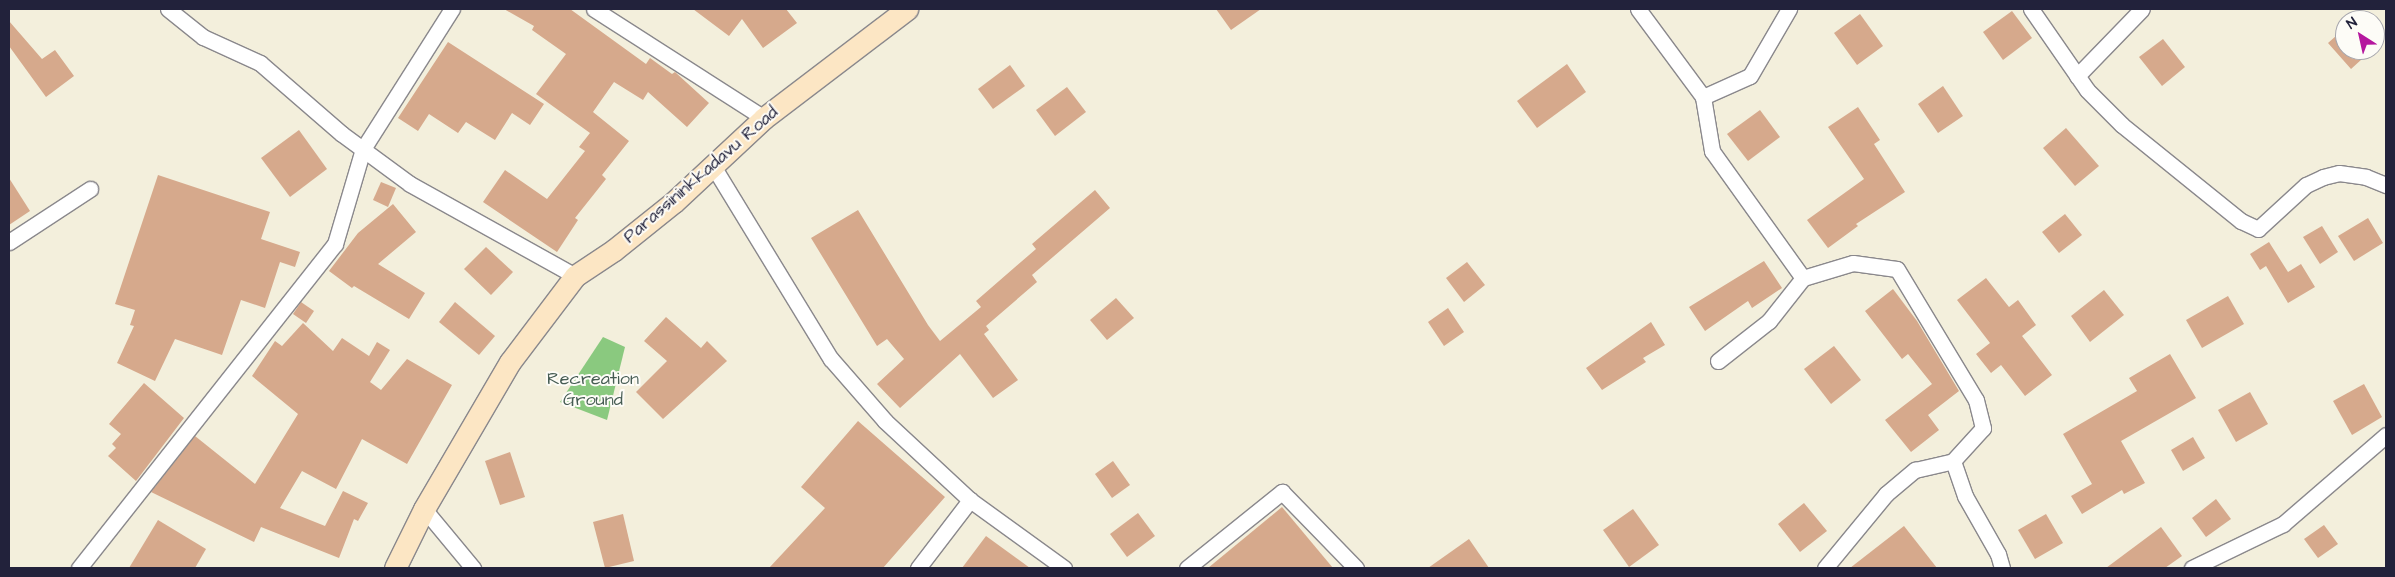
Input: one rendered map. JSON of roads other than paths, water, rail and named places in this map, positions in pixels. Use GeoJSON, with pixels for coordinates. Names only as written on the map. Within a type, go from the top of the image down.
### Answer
{"type":"FeatureCollection","features":[{"type":"Feature","properties":{"kind":"main road","name":"Parassininkkadavu Road"},"geometry":{"type":"LineString","coordinates":[[395,568],[424,509],[510,362],[575,276],[614,250],[674,202],[764,118],[907,9]]}},
{"type":"Feature","properties":{"kind":"street"},"geometry":{"type":"LineString","coordinates":[[168,9],[203,37],[260,63],[363,149],[410,184],[575,276]]}},
{"type":"Feature","properties":{"kind":"street"},"geometry":{"type":"LineString","coordinates":[[79,568],[335,244],[363,149],[452,9]]}},
{"type":"Feature","properties":{"kind":"street"},"geometry":{"type":"LineString","coordinates":[[594,9],[764,118]]}},
{"type":"Feature","properties":{"kind":"street"},"geometry":{"type":"LineString","coordinates":[[1638,9],[1703,98],[1712,151],[1803,278]]}},
{"type":"Feature","properties":{"kind":"street"},"geometry":{"type":"LineString","coordinates":[[1703,98],[1750,76],[1789,9]]}},
{"type":"Feature","properties":{"kind":"street"},"geometry":{"type":"LineString","coordinates":[[2031,9],[2077,76],[2122,125],[2241,221],[2258,229],[2306,184],[2323,177],[2339,174],[2366,177],[2386,185]]}},
{"type":"Feature","properties":{"kind":"street"},"geometry":{"type":"LineString","coordinates":[[2077,76],[2142,9]]}},
{"type":"Feature","properties":{"kind":"street"},"geometry":{"type":"LineString","coordinates":[[713,166],[831,359],[885,421],[970,500],[1064,568]]}},
{"type":"Feature","properties":{"kind":"street"},"geometry":{"type":"LineString","coordinates":[[9,242],[90,189]]}},
{"type":"Feature","properties":{"kind":"street"},"geometry":{"type":"LineString","coordinates":[[1718,361],[1769,321],[1803,278],[1853,264],[1897,269],[1976,400],[1983,428],[1952,461],[1915,470],[1886,494],[1825,568]]}},
{"type":"Feature","properties":{"kind":"street"},"geometry":{"type":"LineString","coordinates":[[2192,568],[2283,524],[2386,435]]}},
{"type":"Feature","properties":{"kind":"street"},"geometry":{"type":"LineString","coordinates":[[1952,461],[1965,496],[1998,554],[2002,568]]}},
{"type":"Feature","properties":{"kind":"street"},"geometry":{"type":"LineString","coordinates":[[1187,568],[1282,492],[1356,568]]}},
{"type":"Feature","properties":{"kind":"street"},"geometry":{"type":"LineString","coordinates":[[918,568],[970,500]]}},
{"type":"Feature","properties":{"kind":"street"},"geometry":{"type":"LineString","coordinates":[[424,509],[473,568]]}},
{"type":"Feature","properties":{"kind":"park label","name":"Recreation Ground"},"geometry":{"type":"Point","coordinates":[593,390]}}]}
